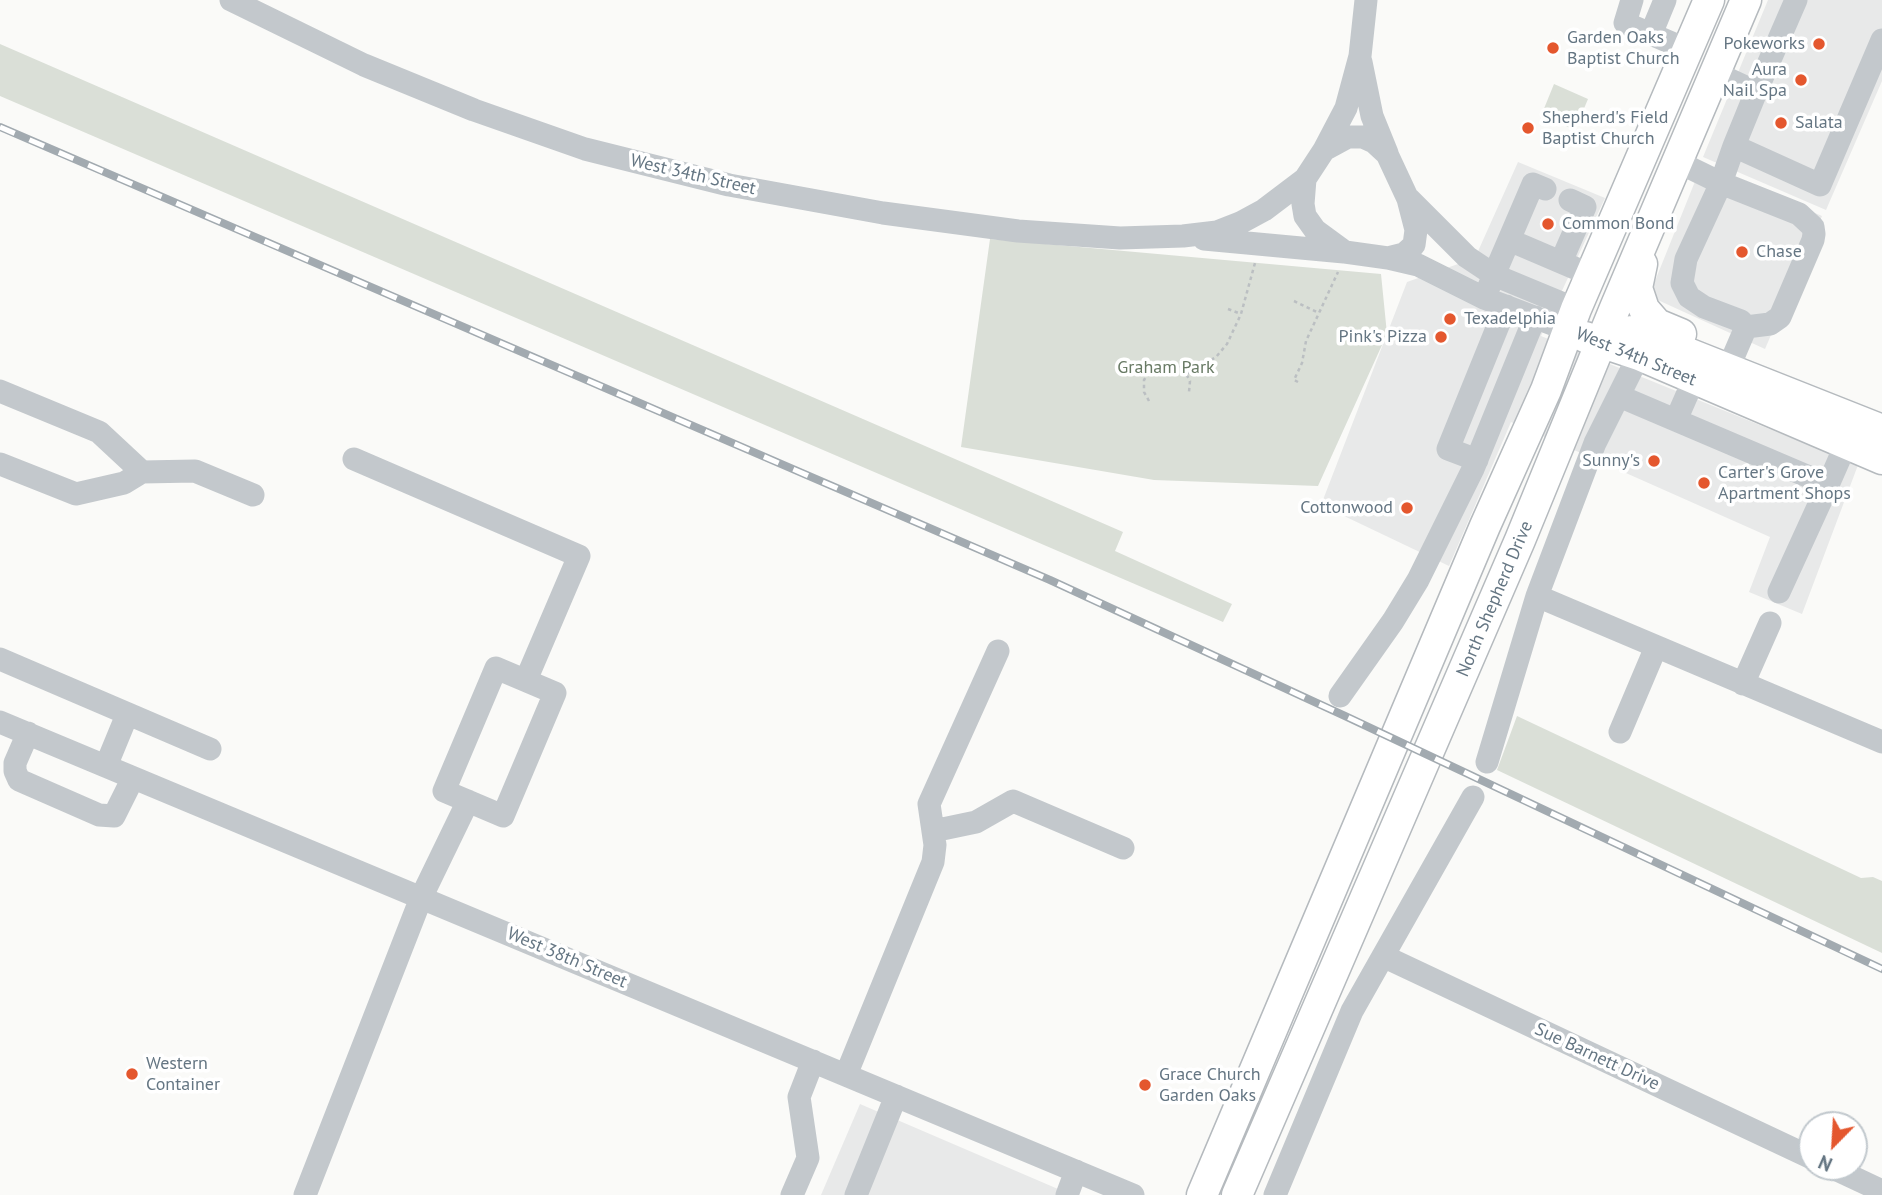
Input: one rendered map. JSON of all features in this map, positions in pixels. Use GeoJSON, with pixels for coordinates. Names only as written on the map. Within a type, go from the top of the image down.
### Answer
{"type":"FeatureCollection","features":[{"type":"Feature","properties":{"kind":"main road","name":"North Shepherd Drive"},"geometry":{"type":"LineString","coordinates":[[1202,1195],[1546,390],[1572,319],[1709,0]]}},
{"type":"Feature","properties":{"kind":"main road","name":"North Shepherd Drive"},"geometry":{"type":"LineString","coordinates":[[1237,1195],[1498,591],[1746,0]]}},
{"type":"Feature","properties":{"kind":"main road"},"geometry":{"type":"LineString","coordinates":[[1686,55],[1715,73]]}},
{"type":"Feature","properties":{"kind":"main road"},"geometry":{"type":"LineString","coordinates":[[1646,239],[1637,288],[1638,299],[1649,317],[1657,324],[1734,355],[1799,388],[1816,403]]}},
{"type":"Feature","properties":{"kind":"main road","name":"West 34th Street"},"geometry":{"type":"LineString","coordinates":[[1572,319],[1605,333],[1816,403],[1882,430]]}},
{"type":"Feature","properties":{"kind":"main road","name":"West 34th Street"},"geometry":{"type":"LineString","coordinates":[[1605,333],[1639,355],[1882,459]]}},
{"type":"Feature","properties":{"kind":"street","name":"West 34th Street"},"geometry":{"type":"LineString","coordinates":[[231,0],[364,65],[474,110],[585,149],[673,172],[803,199],[1017,231],[1120,238],[1184,236],[1217,232],[1240,223],[1264,210],[1305,179]]}},
{"type":"Feature","properties":{"kind":"street"},"geometry":{"type":"LineString","coordinates":[[1360,56],[1372,116],[1408,199],[1416,230],[1414,245],[1404,254],[1388,258],[1345,252],[1315,230],[1305,216],[1303,204],[1305,179],[1346,108],[1360,56],[1366,0]]}},
{"type":"Feature","properties":{"kind":"street"},"geometry":{"type":"LineString","coordinates":[[1632,0],[1625,23],[1651,34],[1686,55]]}},
{"type":"Feature","properties":{"kind":"street"},"geometry":{"type":"LineString","coordinates":[[1651,34],[1665,0]]}},
{"type":"Feature","properties":{"kind":"street"},"geometry":{"type":"LineString","coordinates":[[1745,327],[1741,321],[1704,307],[1689,297],[1682,283],[1686,260],[1721,183],[1756,92],[1796,0]]}},
{"type":"Feature","properties":{"kind":"street"},"geometry":{"type":"LineString","coordinates":[[1734,146],[1820,185],[1882,40]]}},
{"type":"Feature","properties":{"kind":"street"},"geometry":{"type":"LineString","coordinates":[[1715,73],[1756,92]]}},
{"type":"Feature","properties":{"kind":"street"},"geometry":{"type":"LineString","coordinates":[[1324,150],[1348,137],[1363,137],[1374,142],[1387,154]]}},
{"type":"Feature","properties":{"kind":"street"},"geometry":{"type":"LineString","coordinates":[[1678,162],[1721,183],[1799,214],[1813,227],[1813,240],[1780,317],[1770,324],[1745,327]]}},
{"type":"Feature","properties":{"kind":"street"},"geometry":{"type":"LineString","coordinates":[[1484,298],[1494,275],[1547,190]]}},
{"type":"Feature","properties":{"kind":"street","name":"West 34th Street"},"geometry":{"type":"LineString","coordinates":[[1408,199],[1467,257],[1572,319]]}},
{"type":"Feature","properties":{"kind":"street"},"geometry":{"type":"LineString","coordinates":[[1561,262],[1577,204]]}},
{"type":"Feature","properties":{"kind":"street","name":"West 34th Street"},"geometry":{"type":"LineString","coordinates":[[1184,236],[1345,252]]}},
{"type":"Feature","properties":{"kind":"street"},"geometry":{"type":"LineString","coordinates":[[1515,243],[1591,275]]}},
{"type":"Feature","properties":{"kind":"street","name":"West 34th Street"},"geometry":{"type":"LineString","coordinates":[[1388,258],[1418,265],[1484,298],[1535,317],[1572,319]]}},
{"type":"Feature","properties":{"kind":"street"},"geometry":{"type":"LineString","coordinates":[[1505,482],[1448,449],[1506,306]]}},
{"type":"Feature","properties":{"kind":"street"},"geometry":{"type":"LineString","coordinates":[[1340,696],[1393,621],[1418,580],[1475,465],[1535,317]]}},
{"type":"Feature","properties":{"kind":"street"},"geometry":{"type":"LineString","coordinates":[[1734,355],[1745,327]]}},
{"type":"Feature","properties":{"kind":"street"},"geometry":{"type":"LineString","coordinates":[[1487,762],[1537,596],[1595,443],[1639,355]]}},
{"type":"Feature","properties":{"kind":"street"},"geometry":{"type":"LineString","coordinates":[[1676,420],[1695,379]]}},
{"type":"Feature","properties":{"kind":"street"},"geometry":{"type":"LineString","coordinates":[[0,391],[99,432],[142,472]]}},
{"type":"Feature","properties":{"kind":"street"},"geometry":{"type":"LineString","coordinates":[[1619,396],[1828,485]]}},
{"type":"Feature","properties":{"kind":"street"},"geometry":{"type":"LineString","coordinates":[[1779,592],[1846,444]]}},
{"type":"Feature","properties":{"kind":"street"},"geometry":{"type":"LineString","coordinates":[[354,459],[579,556],[526,680]]}},
{"type":"Feature","properties":{"kind":"street"},"geometry":{"type":"LineString","coordinates":[[0,464],[76,494],[124,483],[142,472],[195,471],[253,495]]}},
{"type":"Feature","properties":{"kind":"street"},"geometry":{"type":"LineString","coordinates":[[1537,596],[1743,684],[1880,736]]}},
{"type":"Feature","properties":{"kind":"street"},"geometry":{"type":"LineString","coordinates":[[1743,684],[1770,623]]}},
{"type":"Feature","properties":{"kind":"street"},"geometry":{"type":"LineString","coordinates":[[1620,732],[1656,647]]}},
{"type":"Feature","properties":{"kind":"street"},"geometry":{"type":"LineString","coordinates":[[846,1075],[933,862],[933,831],[929,804],[998,651]]}},
{"type":"Feature","properties":{"kind":"street"},"geometry":{"type":"LineString","coordinates":[[0,659],[210,748]]}},
{"type":"Feature","properties":{"kind":"street"},"geometry":{"type":"LineString","coordinates":[[496,668],[555,693],[503,816],[468,801],[444,791],[496,668]]}},
{"type":"Feature","properties":{"kind":"street"},"geometry":{"type":"LineString","coordinates":[[106,766],[127,715]]}},
{"type":"Feature","properties":{"kind":"street","name":"West 38th Street"},"geometry":{"type":"LineString","coordinates":[[0,722],[1133,1195]]}},
{"type":"Feature","properties":{"kind":"street"},"geometry":{"type":"LineString","coordinates":[[28,733],[15,763],[19,780],[99,816],[109,817],[118,812],[133,778]]}},
{"type":"Feature","properties":{"kind":"street"},"geometry":{"type":"LineString","coordinates":[[1275,1195],[1352,1011],[1473,797]]}},
{"type":"Feature","properties":{"kind":"street"},"geometry":{"type":"LineString","coordinates":[[305,1195],[421,898],[468,801]]}},
{"type":"Feature","properties":{"kind":"street"},"geometry":{"type":"LineString","coordinates":[[933,831],[976,822],[1013,801],[1124,848]]}},
{"type":"Feature","properties":{"kind":"street","name":"Sue Barnett Drive"},"geometry":{"type":"LineString","coordinates":[[1383,956],[1798,1151]]}},
{"type":"Feature","properties":{"kind":"street"},"geometry":{"type":"LineString","coordinates":[[792,1195],[808,1158],[799,1097],[813,1061]]}},
{"type":"Feature","properties":{"kind":"street"},"geometry":{"type":"LineString","coordinates":[[856,1195],[896,1096]]}},
{"type":"Feature","properties":{"kind":"street"},"geometry":{"type":"LineString","coordinates":[[1067,1195],[1076,1171]]}},
{"type":"Feature","properties":{"kind":"street"},"geometry":{"type":"LineString","coordinates":[[1861,1181],[1882,1191]]}},
{"type":"Feature","properties":{"kind":"path"},"geometry":{"type":"LineString","coordinates":[[1187,374],[1205,365],[1223,350],[1236,329],[1260,244]]}},
{"type":"Feature","properties":{"kind":"path"},"geometry":{"type":"LineString","coordinates":[[1298,383],[1294,380],[1302,363],[1306,341],[1343,263],[1345,252]]}},
{"type":"Feature","properties":{"kind":"path"},"geometry":{"type":"LineString","coordinates":[[1294,301],[1320,313]]}},
{"type":"Feature","properties":{"kind":"path"},"geometry":{"type":"LineString","coordinates":[[1228,309],[1241,314]]}},
{"type":"Feature","properties":{"kind":"path"},"geometry":{"type":"LineString","coordinates":[[1149,401],[1144,392],[1146,376],[1161,363],[1170,363],[1187,374],[1189,392]]}},
{"type":"Feature","properties":{"kind":"shaded area"},"geometry":{"type":"Polygon","coordinates":[[[1768,0],[1882,0],[1882,81],[1826,210],[1703,157],[1768,0]]]}},
{"type":"Feature","properties":{"kind":"shaded area"},"geometry":{"type":"Polygon","coordinates":[[[1518,162],[1605,198],[1541,336],[1858,465],[1802,614],[1749,592],[1770,537],[1511,422],[1449,566],[1321,505],[1407,282],[1475,258],[1518,162]]]}},
{"type":"Feature","properties":{"kind":"shaded area"},"geometry":{"type":"Polygon","coordinates":[[[1702,164],[1822,216],[1765,349],[1649,296],[1702,164]]]}},
{"type":"Feature","properties":{"kind":"shaded area"},"geometry":{"type":"Polygon","coordinates":[[[860,1104],[1072,1195],[821,1195],[860,1104]]]}},
{"type":"Feature","properties":{"kind":"green space"},"geometry":{"type":"Polygon","coordinates":[[[0,44],[1123,532],[1115,551],[1232,604],[1223,622],[0,96],[0,44]]]}},
{"type":"Feature","properties":{"kind":"green space"},"geometry":{"type":"Polygon","coordinates":[[[1554,84],[1588,99],[1575,130],[1541,116],[1554,84]]]}},
{"type":"Feature","properties":{"kind":"green space","name":"Graham Park"},"geometry":{"type":"Polygon","coordinates":[[[990,239],[1381,274],[1387,334],[1318,486],[1154,480],[961,447],[990,239]]]}},
{"type":"Feature","properties":{"kind":"green space"},"geometry":{"type":"Polygon","coordinates":[[[1517,716],[1861,878],[1873,877],[1882,881],[1882,953],[1497,770],[1517,716]]]}},
{"type":"Feature","properties":{"kind":"railway"},"geometry":{"type":"LineString","coordinates":[[0,127],[1050,580],[1882,969]]}},
{"type":"Feature","properties":{"kind":"place","name":"Pokeworks"},"geometry":{"type":"Point","coordinates":[1819,44]}},
{"type":"Feature","properties":{"kind":"place","name":"Garden Oaks Baptist Church"},"geometry":{"type":"Point","coordinates":[1553,48]}},
{"type":"Feature","properties":{"kind":"place","name":"Aura Nail Spa"},"geometry":{"type":"Point","coordinates":[1801,80]}},
{"type":"Feature","properties":{"kind":"place","name":"Salata"},"geometry":{"type":"Point","coordinates":[1781,123]}},
{"type":"Feature","properties":{"kind":"place","name":"Shepherd's Field Baptist Church"},"geometry":{"type":"Point","coordinates":[1528,128]}},
{"type":"Feature","properties":{"kind":"place","name":"Common Bond"},"geometry":{"type":"Point","coordinates":[1548,224]}},
{"type":"Feature","properties":{"kind":"place","name":"Chase"},"geometry":{"type":"Point","coordinates":[1742,252]}},
{"type":"Feature","properties":{"kind":"place","name":"Texadelphia"},"geometry":{"type":"Point","coordinates":[1450,319]}},
{"type":"Feature","properties":{"kind":"place","name":"Pink's Pizza"},"geometry":{"type":"Point","coordinates":[1441,337]}},
{"type":"Feature","properties":{"kind":"place","name":"Sunny's"},"geometry":{"type":"Point","coordinates":[1654,461]}},
{"type":"Feature","properties":{"kind":"place","name":"Carter's Grove Apartment Shops"},"geometry":{"type":"Point","coordinates":[1704,483]}},
{"type":"Feature","properties":{"kind":"place","name":"Cottonwood"},"geometry":{"type":"Point","coordinates":[1407,508]}},
{"type":"Feature","properties":{"kind":"place","name":"Western Container"},"geometry":{"type":"Point","coordinates":[132,1074]}},
{"type":"Feature","properties":{"kind":"place","name":"Grace Church Garden Oaks"},"geometry":{"type":"Point","coordinates":[1145,1085]}}]}
